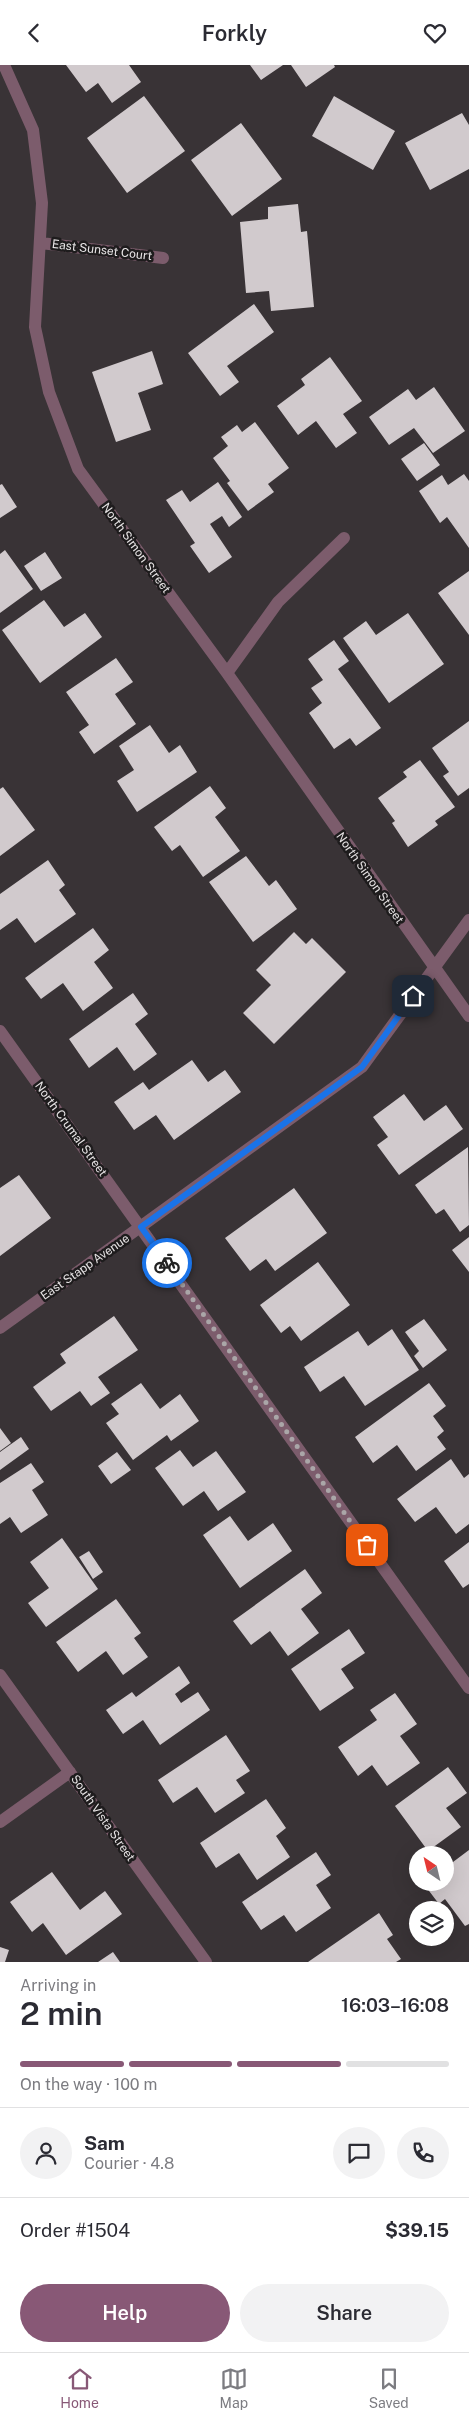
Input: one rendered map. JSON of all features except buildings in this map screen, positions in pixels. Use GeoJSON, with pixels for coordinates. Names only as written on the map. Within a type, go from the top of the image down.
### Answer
{"type":"FeatureCollection","features":[{"type":"Feature","properties":{"kind":"street","name":"North Simon Street"},"geometry":{"type":"LineString","coordinates":[[4,65],[33,130],[42,203],[36,327],[49,392],[78,469],[227,673],[469,1016]]}},
{"type":"Feature","properties":{"kind":"street","name":"East Sunset Court"},"geometry":{"type":"LineString","coordinates":[[41,243],[163,258]]}},
{"type":"Feature","properties":{"kind":"street"},"geometry":{"type":"LineString","coordinates":[[227,673],[278,602],[344,538]]}},
{"type":"Feature","properties":{"kind":"street","name":"East Stapp Avenue"},"geometry":{"type":"LineString","coordinates":[[0,1328],[362,1067],[469,919]]}},
{"type":"Feature","properties":{"kind":"street","name":"North Crumal Street"},"geometry":{"type":"LineString","coordinates":[[0,1031],[469,1688]]}},
{"type":"Feature","properties":{"kind":"street","name":"South Vista Street"},"geometry":{"type":"LineString","coordinates":[[0,1675],[206,1962]]}},
{"type":"Feature","properties":{"kind":"street"},"geometry":{"type":"LineString","coordinates":[[0,1822],[70,1771]]}},
{"type":"Feature","properties":{"kind":"way so far"},"geometry":{"type":"LineString","coordinates":[[167,1263],[367,1545]]}},
{"type":"Feature","properties":{"kind":"route"},"geometry":{"type":"LineString","coordinates":[[167,1263],[141,1227],[362,1067],[413,996]]}}]}
